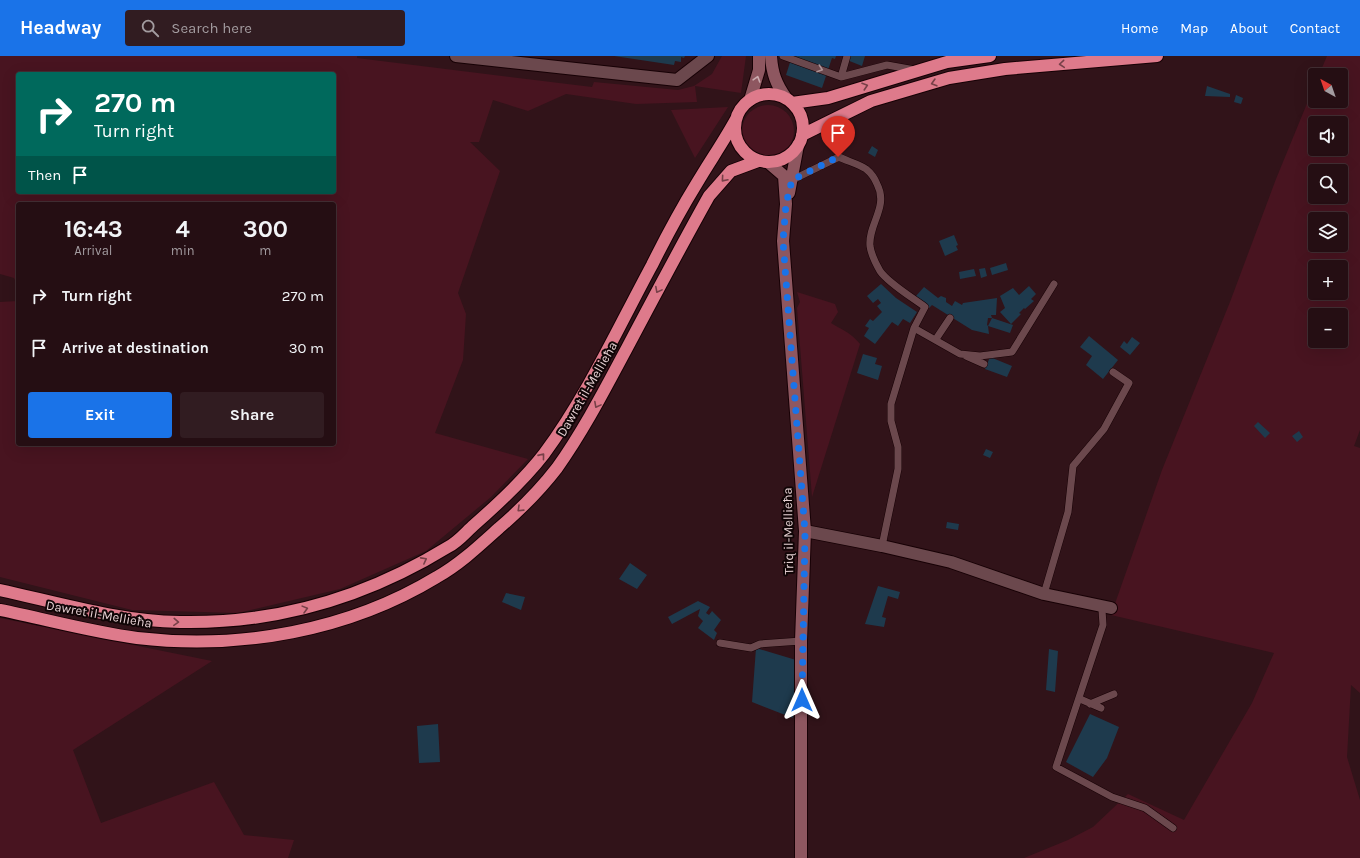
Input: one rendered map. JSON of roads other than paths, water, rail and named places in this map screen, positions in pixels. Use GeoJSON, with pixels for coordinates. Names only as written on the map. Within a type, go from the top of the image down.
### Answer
{"type":"FeatureCollection","features":[{"type":"Feature","properties":{"kind":"highway"},"geometry":{"type":"LineString","coordinates":[[789,101],[801,118],[800,140],[791,155],[779,161],[764,162],[746,154],[738,144],[735,133],[736,119],[742,108],[750,100],[763,95],[775,95],[789,101],[828,98],[916,70],[948,62],[990,56]]}},
{"type":"Feature","properties":{"kind":"highway"},"geometry":{"type":"LineString","coordinates":[[800,140],[871,101],[949,78],[1006,69],[1157,56]]}},
{"type":"Feature","properties":{"kind":"highway","name":"Dawret il-Mellieħa"},"geometry":{"type":"LineString","coordinates":[[0,590],[133,618],[178,622],[237,621],[284,614],[363,590],[398,575],[450,546],[518,484],[543,455],[573,411],[682,208],[719,150],[736,119]]}},
{"type":"Feature","properties":{"kind":"highway","name":"Dawret il-Mellieħa"},"geometry":{"type":"LineString","coordinates":[[0,610],[136,638],[239,641],[292,633],[336,622],[381,606],[436,578],[462,561],[523,507],[556,470],[588,422],[709,196],[731,171],[764,162]]}},
{"type":"Feature","properties":{"kind":"main road"},"geometry":{"type":"LineString","coordinates":[[750,100],[759,70],[759,56]]}},
{"type":"Feature","properties":{"kind":"main road"},"geometry":{"type":"LineString","coordinates":[[771,56],[772,71],[776,83],[789,101]]}},
{"type":"Feature","properties":{"kind":"main road","name":"Triq il-Mellieħa"},"geometry":{"type":"LineString","coordinates":[[786,204],[800,140]]}},
{"type":"Feature","properties":{"kind":"main road","name":"Triq il-Mellieħa"},"geometry":{"type":"LineString","coordinates":[[764,162],[784,176],[786,204],[783,241],[805,532],[801,641],[801,858]]}},
{"type":"Feature","properties":{"kind":"street"},"geometry":{"type":"LineString","coordinates":[[456,56],[677,80],[708,56]]}},
{"type":"Feature","properties":{"kind":"street"},"geometry":{"type":"LineString","coordinates":[[805,532],[882,546],[951,562],[1044,594],[1105,607]]}},
{"type":"Feature","properties":{"kind":"lane"},"geometry":{"type":"LineString","coordinates":[[783,56],[841,76],[887,65],[916,70]]}},
{"type":"Feature","properties":{"kind":"lane"},"geometry":{"type":"LineString","coordinates":[[841,76],[847,56]]}},
{"type":"Feature","properties":{"kind":"lane"},"geometry":{"type":"LineString","coordinates":[[792,180],[838,157],[866,169],[879,188],[882,197],[871,240],[872,251],[881,272],[888,282],[899,287],[925,307],[914,328],[891,404],[891,421],[898,447],[898,469],[882,546]]}},
{"type":"Feature","properties":{"kind":"lane"},"geometry":{"type":"LineString","coordinates":[[960,354],[980,356],[1012,352],[1054,284]]}},
{"type":"Feature","properties":{"kind":"lane"},"geometry":{"type":"LineString","coordinates":[[936,339],[950,318]]}},
{"type":"Feature","properties":{"kind":"lane"},"geometry":{"type":"LineString","coordinates":[[914,328],[936,339],[960,354],[984,364]]}},
{"type":"Feature","properties":{"kind":"lane"},"geometry":{"type":"LineString","coordinates":[[1044,594],[1068,512],[1073,466],[1104,429],[1129,383],[1113,372]]}},
{"type":"Feature","properties":{"kind":"lane"},"geometry":{"type":"LineString","coordinates":[[1105,607],[1102,610],[1103,625],[1080,699],[1056,767],[1112,797],[1145,808],[1173,828]]}},
{"type":"Feature","properties":{"kind":"lane"},"geometry":{"type":"LineString","coordinates":[[720,643],[751,648],[760,644],[801,641]]}},
{"type":"Feature","properties":{"kind":"lane"},"geometry":{"type":"LineString","coordinates":[[1090,704],[1114,694]]}},
{"type":"Feature","properties":{"kind":"lane"},"geometry":{"type":"LineString","coordinates":[[1080,699],[1101,708]]}}]}
